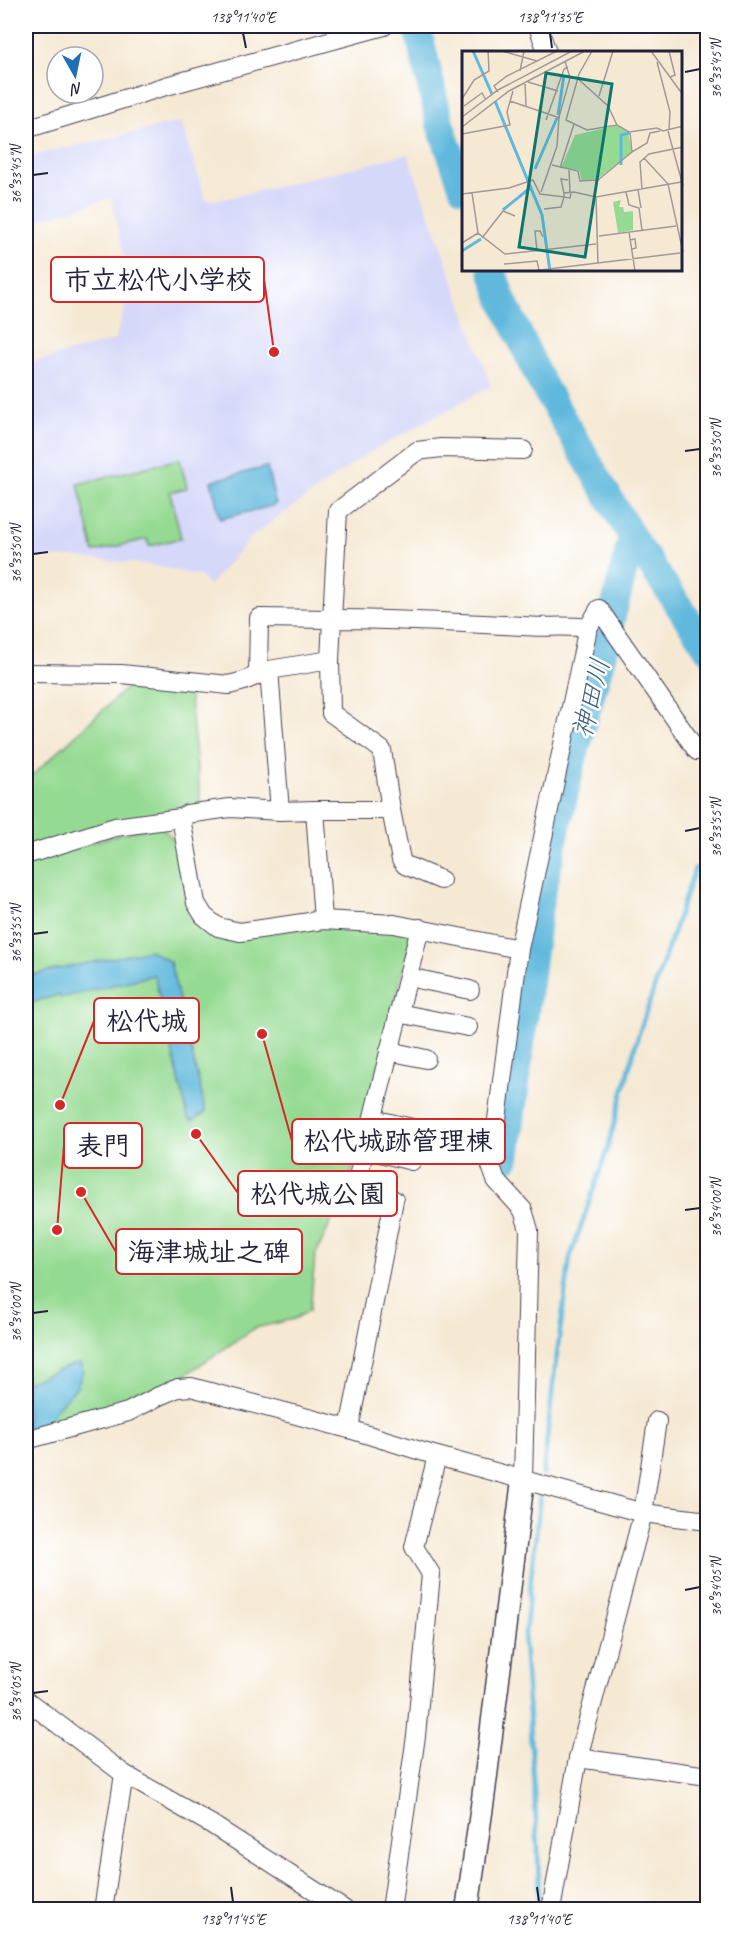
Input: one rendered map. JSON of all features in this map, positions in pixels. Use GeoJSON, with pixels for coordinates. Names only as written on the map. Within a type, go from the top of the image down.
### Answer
{"type":"FeatureCollection","features":[{"type":"Feature","properties":{"kind":"street"},"geometry":{"type":"LineString","coordinates":[[26,129],[166,86],[384,26]]}},
{"type":"Feature","properties":{"kind":"street"},"geometry":{"type":"LineString","coordinates":[[538,26],[547,51]]}},
{"type":"Feature","properties":{"kind":"street"},"geometry":{"type":"LineString","coordinates":[[441,880],[405,865],[401,860],[382,750],[331,713],[330,660],[338,511],[417,451],[441,448],[523,450]]}},
{"type":"Feature","properties":{"kind":"street"},"geometry":{"type":"LineString","coordinates":[[467,1910],[523,1480],[529,1230],[523,1210],[496,1180],[491,1166],[519,950],[588,628],[599,609],[697,751],[708,746]]}},
{"type":"Feature","properties":{"kind":"street"},"geometry":{"type":"LineString","coordinates":[[280,811],[263,672],[259,618],[450,621],[548,628],[571,626],[588,628]]}},
{"type":"Feature","properties":{"kind":"street"},"geometry":{"type":"LineString","coordinates":[[26,673],[121,674],[229,686],[263,672],[330,660]]}},
{"type":"Feature","properties":{"kind":"street"},"geometry":{"type":"LineString","coordinates":[[26,855],[115,827],[181,818],[187,814],[230,808],[280,811],[391,810]]}},
{"type":"Feature","properties":{"kind":"street"},"geometry":{"type":"LineString","coordinates":[[315,810],[323,920]]}},
{"type":"Feature","properties":{"kind":"street"},"geometry":{"type":"LineString","coordinates":[[181,818],[196,903],[204,916],[218,927],[240,932],[323,920],[394,924],[519,950]]}},
{"type":"Feature","properties":{"kind":"street"},"geometry":{"type":"LineString","coordinates":[[349,1429],[394,1200],[357,1181],[420,928]]}},
{"type":"Feature","properties":{"kind":"street"},"geometry":{"type":"LineString","coordinates":[[408,977],[470,990]]}},
{"type":"Feature","properties":{"kind":"street"},"geometry":{"type":"LineString","coordinates":[[398,1013],[468,1027]]}},
{"type":"Feature","properties":{"kind":"street"},"geometry":{"type":"LineString","coordinates":[[389,1051],[426,1059]]}},
{"type":"Feature","properties":{"kind":"street"},"geometry":{"type":"LineString","coordinates":[[373,1119],[412,1128]]}},
{"type":"Feature","properties":{"kind":"street"},"geometry":{"type":"LineString","coordinates":[[365,1149],[412,1161]]}},
{"type":"Feature","properties":{"kind":"street"},"geometry":{"type":"LineString","coordinates":[[26,1440],[128,1412],[178,1388],[191,1387],[349,1429],[643,1513],[708,1521]]}},
{"type":"Feature","properties":{"kind":"street"},"geometry":{"type":"LineString","coordinates":[[551,1910],[578,1758],[643,1513],[657,1421]]}},
{"type":"Feature","properties":{"kind":"street"},"geometry":{"type":"LineString","coordinates":[[392,1910],[416,1736],[431,1574],[414,1547],[437,1456]]}},
{"type":"Feature","properties":{"kind":"street"},"geometry":{"type":"LineString","coordinates":[[26,1700],[124,1774],[211,1824],[345,1910]]}},
{"type":"Feature","properties":{"kind":"street"},"geometry":{"type":"LineString","coordinates":[[578,1758],[708,1776]]}},
{"type":"Feature","properties":{"kind":"street"},"geometry":{"type":"LineString","coordinates":[[103,1910],[124,1774]]}},
{"type":"Feature","properties":{"kind":"shaded area"},"geometry":{"type":"Polygon","coordinates":[[[181,122],[206,200],[225,199],[408,154],[491,386],[367,454],[252,536],[209,586],[200,576],[151,565],[71,557],[26,558],[26,364],[115,340],[131,287],[111,198],[29,223],[26,202],[26,157],[181,122]]]}},
{"type":"Feature","properties":{"kind":"green space"},"geometry":{"type":"Polygon","coordinates":[[[180,459],[187,488],[170,492],[181,538],[149,546],[147,539],[94,552],[78,484],[180,459]]]}},
{"type":"Feature","properties":{"kind":"green space"},"geometry":{"type":"Polygon","coordinates":[[[132,683],[189,690],[201,805],[26,849],[26,781],[132,683]]]}},
{"type":"Feature","properties":{"kind":"green space"},"geometry":{"type":"Polygon","coordinates":[[[158,826],[169,834],[178,847],[204,927],[334,925],[413,931],[349,1183],[315,1256],[310,1310],[294,1319],[255,1328],[176,1381],[125,1406],[26,1433],[26,862],[120,834],[158,826]]]}},
{"type":"Feature","properties":{"kind":"water"},"geometry":{"type":"Polygon","coordinates":[[[267,467],[276,505],[220,519],[211,481],[267,467]]]}},
{"type":"Feature","properties":{"kind":"water"},"geometry":{"type":"Polygon","coordinates":[[[150,950],[170,962],[206,1112],[192,1121],[188,1118],[154,975],[26,1004],[26,976],[150,950]]]}},
{"type":"Feature","properties":{"kind":"water"},"geometry":{"type":"Polygon","coordinates":[[[80,1364],[83,1371],[77,1387],[40,1429],[26,1433],[26,1382],[80,1364]]]}},
{"type":"Feature","properties":{"kind":"waterway","name":"神田川"},"geometry":{"type":"LineString","coordinates":[[417,26],[440,124],[462,185]]}},
{"type":"Feature","properties":{"kind":"waterway","name":"神田川"},"geometry":{"type":"LineString","coordinates":[[493,272],[501,296],[540,380],[632,537],[708,649]]}},
{"type":"Feature","properties":{"kind":"waterway","name":"神田川"},"geometry":{"type":"LineString","coordinates":[[506,1158],[539,905],[571,766],[632,537]]}},
{"type":"Feature","properties":{"kind":"waterway"},"geometry":{"type":"LineString","coordinates":[[543,1474],[570,1258],[607,1151],[638,1036],[695,868]]}},
{"type":"Feature","properties":{"kind":"waterway"},"geometry":{"type":"LineString","coordinates":[[539,1910],[538,1849],[524,1643],[540,1496]]}},
{"type":"Feature","properties":{"kind":"place","name":"市立松代小学校"},"geometry":{"type":"Point","coordinates":[274,352]}},
{"type":"Feature","properties":{"kind":"place","name":"松代城跡管理棟"},"geometry":{"type":"Point","coordinates":[262,1034]}},
{"type":"Feature","properties":{"kind":"place","name":"松代城"},"geometry":{"type":"Point","coordinates":[60,1105]}},
{"type":"Feature","properties":{"kind":"place","name":"松代城公園"},"geometry":{"type":"Point","coordinates":[196,1134]}},
{"type":"Feature","properties":{"kind":"place","name":"海津城址之碑"},"geometry":{"type":"Point","coordinates":[81,1192]}},
{"type":"Feature","properties":{"kind":"place","name":"表門"},"geometry":{"type":"Point","coordinates":[57,1230]}}]}
